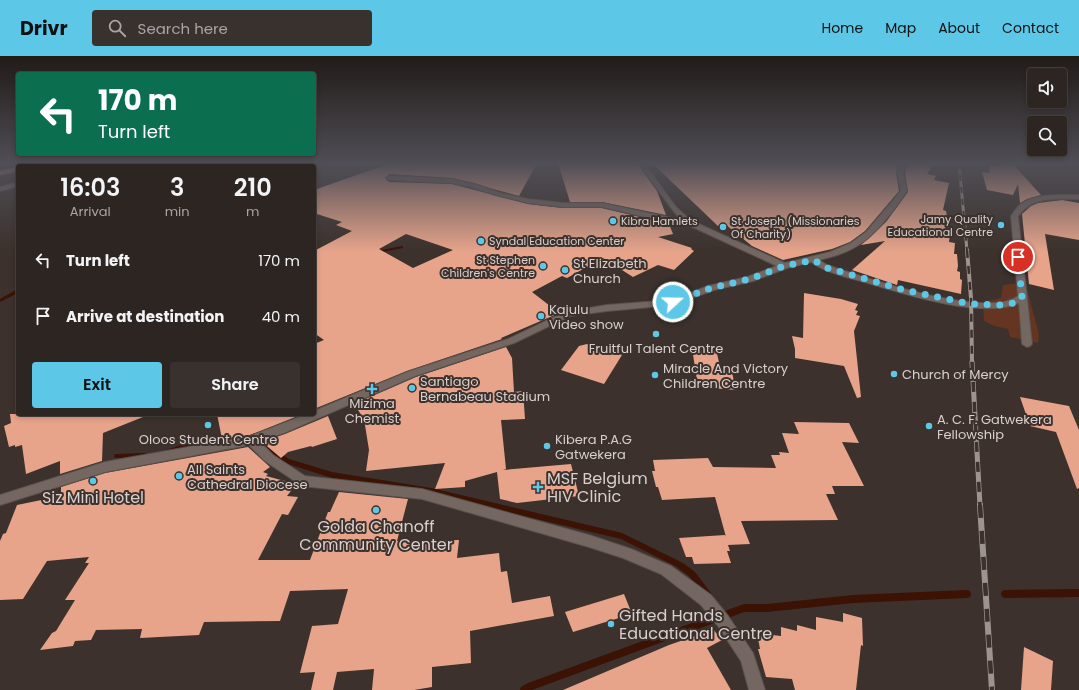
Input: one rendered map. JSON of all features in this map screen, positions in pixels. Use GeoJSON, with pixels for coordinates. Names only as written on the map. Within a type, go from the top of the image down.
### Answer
{"type":"FeatureCollection","features":[{"type":"Feature","properties":{"kind":"street"},"geometry":{"type":"LineString","coordinates":[[494,193],[528,201],[563,205],[602,205],[676,222],[687,222]]}},
{"type":"Feature","properties":{"kind":"street"},"geometry":{"type":"LineString","coordinates":[[663,193],[687,222],[784,266]]}},
{"type":"Feature","properties":{"kind":"street"},"geometry":{"type":"LineString","coordinates":[[316,415],[411,374],[511,341],[568,314],[607,308],[673,302],[711,288],[750,279],[784,266],[814,260],[854,246],[878,225],[903,193]]}},
{"type":"Feature","properties":{"kind":"street"},"geometry":{"type":"LineString","coordinates":[[1027,344],[1014,216],[1023,206],[1041,199],[1079,197]]}},
{"type":"Feature","properties":{"kind":"street"},"geometry":{"type":"LineString","coordinates":[[814,260],[824,267],[904,290],[971,304],[1000,305],[1014,303],[1022,297]]}},
{"type":"Feature","properties":{"kind":"street"},"geometry":{"type":"LineString","coordinates":[[0,500],[105,467],[251,440],[286,428],[314,416]]}},
{"type":"Feature","properties":{"kind":"street"},"geometry":{"type":"LineString","coordinates":[[251,440],[269,458],[302,481],[422,494],[589,541],[626,553],[666,570],[706,600],[724,621],[748,658],[757,690]]}},
{"type":"Feature","properties":{"kind":"shaded area"},"geometry":{"type":"Polygon","coordinates":[[[1025,282],[1039,334],[1038,343],[1010,337],[1008,329],[994,326],[984,321],[983,302],[1001,298],[1003,285],[1025,282]]]}},
{"type":"Feature","properties":{"kind":"building"},"geometry":{"type":"Polygon","coordinates":[[[316,193],[485,193],[528,204],[563,208],[602,208],[669,224],[673,234],[658,237],[692,248],[691,249],[694,251],[674,270],[658,265],[633,277],[603,258],[567,278],[562,276],[532,292],[554,309],[552,310],[557,314],[501,338],[502,339],[407,371],[316,408],[316,343],[324,340],[316,334],[316,250],[352,231],[336,225],[342,222],[316,214],[316,193]],[[406,234],[379,249],[413,268],[453,250],[406,234]]]}},
{"type":"Feature","properties":{"kind":"building"},"geometry":{"type":"Polygon","coordinates":[[[506,193],[521,193],[519,196],[506,193]]]}},
{"type":"Feature","properties":{"kind":"building"},"geometry":{"type":"Polygon","coordinates":[[[567,193],[658,193],[666,215],[602,202],[570,202],[567,193]]]}},
{"type":"Feature","properties":{"kind":"building"},"geometry":{"type":"Polygon","coordinates":[[[683,193],[898,193],[865,231],[850,242],[832,249],[783,260],[752,246],[725,224],[718,226],[683,193]]]}},
{"type":"Feature","properties":{"kind":"building"},"geometry":{"type":"Polygon","coordinates":[[[908,193],[947,193],[943,210],[946,211],[949,226],[947,234],[950,234],[949,242],[955,243],[954,254],[957,254],[957,271],[960,272],[960,279],[962,280],[961,294],[898,280],[897,285],[852,270],[885,241],[861,245],[886,222],[908,193]]]}},
{"type":"Feature","properties":{"kind":"building"},"geometry":{"type":"Polygon","coordinates":[[[1000,193],[1014,193],[1013,195],[1000,193]]]}},
{"type":"Feature","properties":{"kind":"building"},"geometry":{"type":"Polygon","coordinates":[[[1019,193],[1039,193],[1041,195],[1027,199],[1020,203],[1019,193]]]}},
{"type":"Feature","properties":{"kind":"building"},"geometry":{"type":"Polygon","coordinates":[[[1062,200],[1079,203],[1079,240],[1045,234],[1054,290],[1029,284],[1022,214],[1031,206],[1038,203],[1062,200]]]}},
{"type":"Feature","properties":{"kind":"building"},"geometry":{"type":"Polygon","coordinates":[[[804,293],[841,299],[858,304],[855,310],[858,311],[856,315],[860,316],[854,331],[861,397],[857,398],[844,366],[795,358],[795,349],[792,336],[803,338],[804,293]]]}},
{"type":"Feature","properties":{"kind":"building"},"geometry":{"type":"Polygon","coordinates":[[[587,344],[622,355],[604,384],[561,370],[579,346],[587,344]]]}},
{"type":"Feature","properties":{"kind":"building"},"geometry":{"type":"Polygon","coordinates":[[[506,347],[512,358],[514,392],[523,391],[525,419],[501,420],[506,469],[503,470],[571,464],[579,496],[517,503],[500,499],[497,472],[465,481],[465,487],[435,489],[445,463],[366,471],[369,450],[364,419],[354,404],[416,377],[506,347]]]}},
{"type":"Feature","properties":{"kind":"building"},"geometry":{"type":"Polygon","coordinates":[[[692,348],[716,349],[720,367],[731,368],[736,390],[698,387],[692,348]]]}},
{"type":"Feature","properties":{"kind":"building"},"geometry":{"type":"Polygon","coordinates":[[[1020,397],[1069,406],[1079,430],[1079,488],[1077,489],[1056,432],[1030,426],[1020,397]]]}},
{"type":"Feature","properties":{"kind":"building"},"geometry":{"type":"Polygon","coordinates":[[[10,414],[16,414],[16,416],[146,416],[103,433],[102,461],[60,474],[60,461],[26,474],[22,445],[9,447],[4,426],[11,423],[10,414]]]}},
{"type":"Feature","properties":{"kind":"building"},"geometry":{"type":"Polygon","coordinates":[[[217,416],[298,416],[250,435],[222,439],[217,416]]]}},
{"type":"Feature","properties":{"kind":"building"},"geometry":{"type":"Polygon","coordinates":[[[328,416],[337,439],[312,447],[288,452],[281,458],[262,442],[285,434],[328,416]]]}},
{"type":"Feature","properties":{"kind":"building"},"geometry":{"type":"Polygon","coordinates":[[[794,422],[849,423],[859,443],[842,442],[864,486],[832,486],[835,494],[826,494],[838,520],[741,521],[750,544],[728,545],[730,551],[727,551],[731,563],[694,564],[692,557],[686,557],[679,538],[725,535],[726,537],[715,497],[662,500],[658,487],[656,487],[652,471],[655,471],[653,460],[708,458],[713,467],[776,468],[771,455],[780,455],[779,452],[789,453],[782,433],[799,434],[794,422]]]}},
{"type":"Feature","properties":{"kind":"building"},"geometry":{"type":"Polygon","coordinates":[[[248,447],[270,467],[263,472],[268,474],[266,476],[296,484],[287,496],[298,497],[288,515],[282,514],[258,560],[310,560],[328,512],[330,512],[339,492],[408,499],[397,541],[459,540],[457,558],[499,553],[501,572],[507,571],[512,603],[550,596],[554,616],[470,631],[471,663],[432,667],[432,687],[414,690],[372,690],[374,669],[337,672],[333,690],[311,690],[315,672],[300,673],[312,626],[338,624],[348,589],[290,591],[280,621],[204,622],[199,635],[140,638],[142,629],[96,630],[91,640],[75,641],[73,646],[40,650],[52,633],[56,631],[75,600],[65,600],[89,563],[85,563],[89,557],[47,561],[23,599],[0,600],[0,541],[3,534],[6,533],[17,505],[61,496],[61,487],[105,473],[248,447]]]}},
{"type":"Feature","properties":{"kind":"building"},"geometry":{"type":"Polygon","coordinates":[[[624,594],[632,614],[573,632],[565,612],[624,594]]]}},
{"type":"Feature","properties":{"kind":"building"},"geometry":{"type":"Polygon","coordinates":[[[843,613],[862,618],[863,646],[861,645],[856,690],[795,690],[792,679],[766,677],[758,649],[760,649],[757,633],[781,636],[781,627],[797,631],[797,625],[816,630],[816,617],[843,622],[843,613]]]}},
{"type":"Feature","properties":{"kind":"building"},"geometry":{"type":"Polygon","coordinates":[[[712,628],[722,640],[707,648],[731,690],[563,690],[669,645],[695,636],[712,628]]]}},
{"type":"Feature","properties":{"kind":"building"},"geometry":{"type":"Polygon","coordinates":[[[1024,647],[1053,661],[1051,690],[1021,690],[1024,647]]]}},
{"type":"Feature","properties":{"kind":"waterway"},"geometry":{"type":"LineString","coordinates":[[377,252],[402,247]]}},
{"type":"Feature","properties":{"kind":"waterway"},"geometry":{"type":"LineString","coordinates":[[0,301],[16,292]]}},
{"type":"Feature","properties":{"kind":"waterway"},"geometry":{"type":"LineString","coordinates":[[242,435],[247,434],[287,461],[332,475],[431,491],[622,536],[680,565],[692,574],[710,597]]}},
{"type":"Feature","properties":{"kind":"waterway"},"geometry":{"type":"LineString","coordinates":[[168,452],[194,443],[228,437]]}},
{"type":"Feature","properties":{"kind":"waterway"},"geometry":{"type":"LineString","coordinates":[[117,456],[144,455]]}},
{"type":"Feature","properties":{"kind":"waterway"},"geometry":{"type":"LineString","coordinates":[[1005,594],[1079,593]]}},
{"type":"Feature","properties":{"kind":"waterway"},"geometry":{"type":"LineString","coordinates":[[524,690],[528,687],[744,608],[767,608],[853,599],[967,594]]}},
{"type":"Feature","properties":{"kind":"railway"},"geometry":{"type":"LineString","coordinates":[[962,193],[967,251]]}},
{"type":"Feature","properties":{"kind":"railway"},"geometry":{"type":"LineString","coordinates":[[967,250],[971,298],[972,363]]}},
{"type":"Feature","properties":{"kind":"railway"},"geometry":{"type":"LineString","coordinates":[[972,362],[980,506]]}},
{"type":"Feature","properties":{"kind":"railway"},"geometry":{"type":"LineString","coordinates":[[980,505],[992,690]]}},
{"type":"Feature","properties":{"kind":"place","name":"Kibra Hamlets"},"geometry":{"type":"Point","coordinates":[613,221]}},
{"type":"Feature","properties":{"kind":"place","name":"Jamy Quality Educational Centre"},"geometry":{"type":"Point","coordinates":[1001,225]}},
{"type":"Feature","properties":{"kind":"place","name":"St Joseph (Missionaries Of Charity)"},"geometry":{"type":"Point","coordinates":[723,227]}},
{"type":"Feature","properties":{"kind":"place","name":"Syndal Education Center"},"geometry":{"type":"Point","coordinates":[481,241]}},
{"type":"Feature","properties":{"kind":"place","name":"St Stephen Children's Centre"},"geometry":{"type":"Point","coordinates":[543,266]}},
{"type":"Feature","properties":{"kind":"place","name":"St Elizabeth Church"},"geometry":{"type":"Point","coordinates":[565,270]}},
{"type":"Feature","properties":{"kind":"place","name":"Kajulu Video show"},"geometry":{"type":"Point","coordinates":[541,316]}},
{"type":"Feature","properties":{"kind":"place","name":"Fruitful Talent Centre"},"geometry":{"type":"Point","coordinates":[656,334]}},
{"type":"Feature","properties":{"kind":"place","name":"Church of Mercy"},"geometry":{"type":"Point","coordinates":[894,374]}},
{"type":"Feature","properties":{"kind":"place","name":"Miracle And Victory Children Centre"},"geometry":{"type":"Point","coordinates":[655,375]}},
{"type":"Feature","properties":{"kind":"place","name":"Santiago Bernabeau Stadium"},"geometry":{"type":"Point","coordinates":[412,388]}},
{"type":"Feature","properties":{"kind":"place","name":"Mizima Chemist"},"geometry":{"type":"Point","coordinates":[372,389]}},
{"type":"Feature","properties":{"kind":"place","name":"Oloos Student Centre"},"geometry":{"type":"Point","coordinates":[208,425]}},
{"type":"Feature","properties":{"kind":"place","name":"A. C. F. Gatwekera Fellowship"},"geometry":{"type":"Point","coordinates":[929,426]}},
{"type":"Feature","properties":{"kind":"place","name":"Kibera P.A.G Gatwekera"},"geometry":{"type":"Point","coordinates":[547,446]}},
{"type":"Feature","properties":{"kind":"place","name":"All Saints Cathedral Diocese"},"geometry":{"type":"Point","coordinates":[179,476]}},
{"type":"Feature","properties":{"kind":"place","name":"Siz Mini Hotel"},"geometry":{"type":"Point","coordinates":[93,481]}},
{"type":"Feature","properties":{"kind":"place","name":"MSF Belgium HIV Clinic"},"geometry":{"type":"Point","coordinates":[538,487]}},
{"type":"Feature","properties":{"kind":"place","name":"Golda Chanoff Community Center"},"geometry":{"type":"Point","coordinates":[376,510]}},
{"type":"Feature","properties":{"kind":"place","name":"Gifted Hands Educational Centre"},"geometry":{"type":"Point","coordinates":[611,624]}},
{"type":"Feature","properties":{"kind":"route"},"geometry":{"type":"LineString","coordinates":[[673,302],[711,288],[750,279],[784,266],[814,260],[824,267],[904,290],[951,301],[971,304],[1000,305],[1014,303],[1022,297],[1018,257]]}}]}
